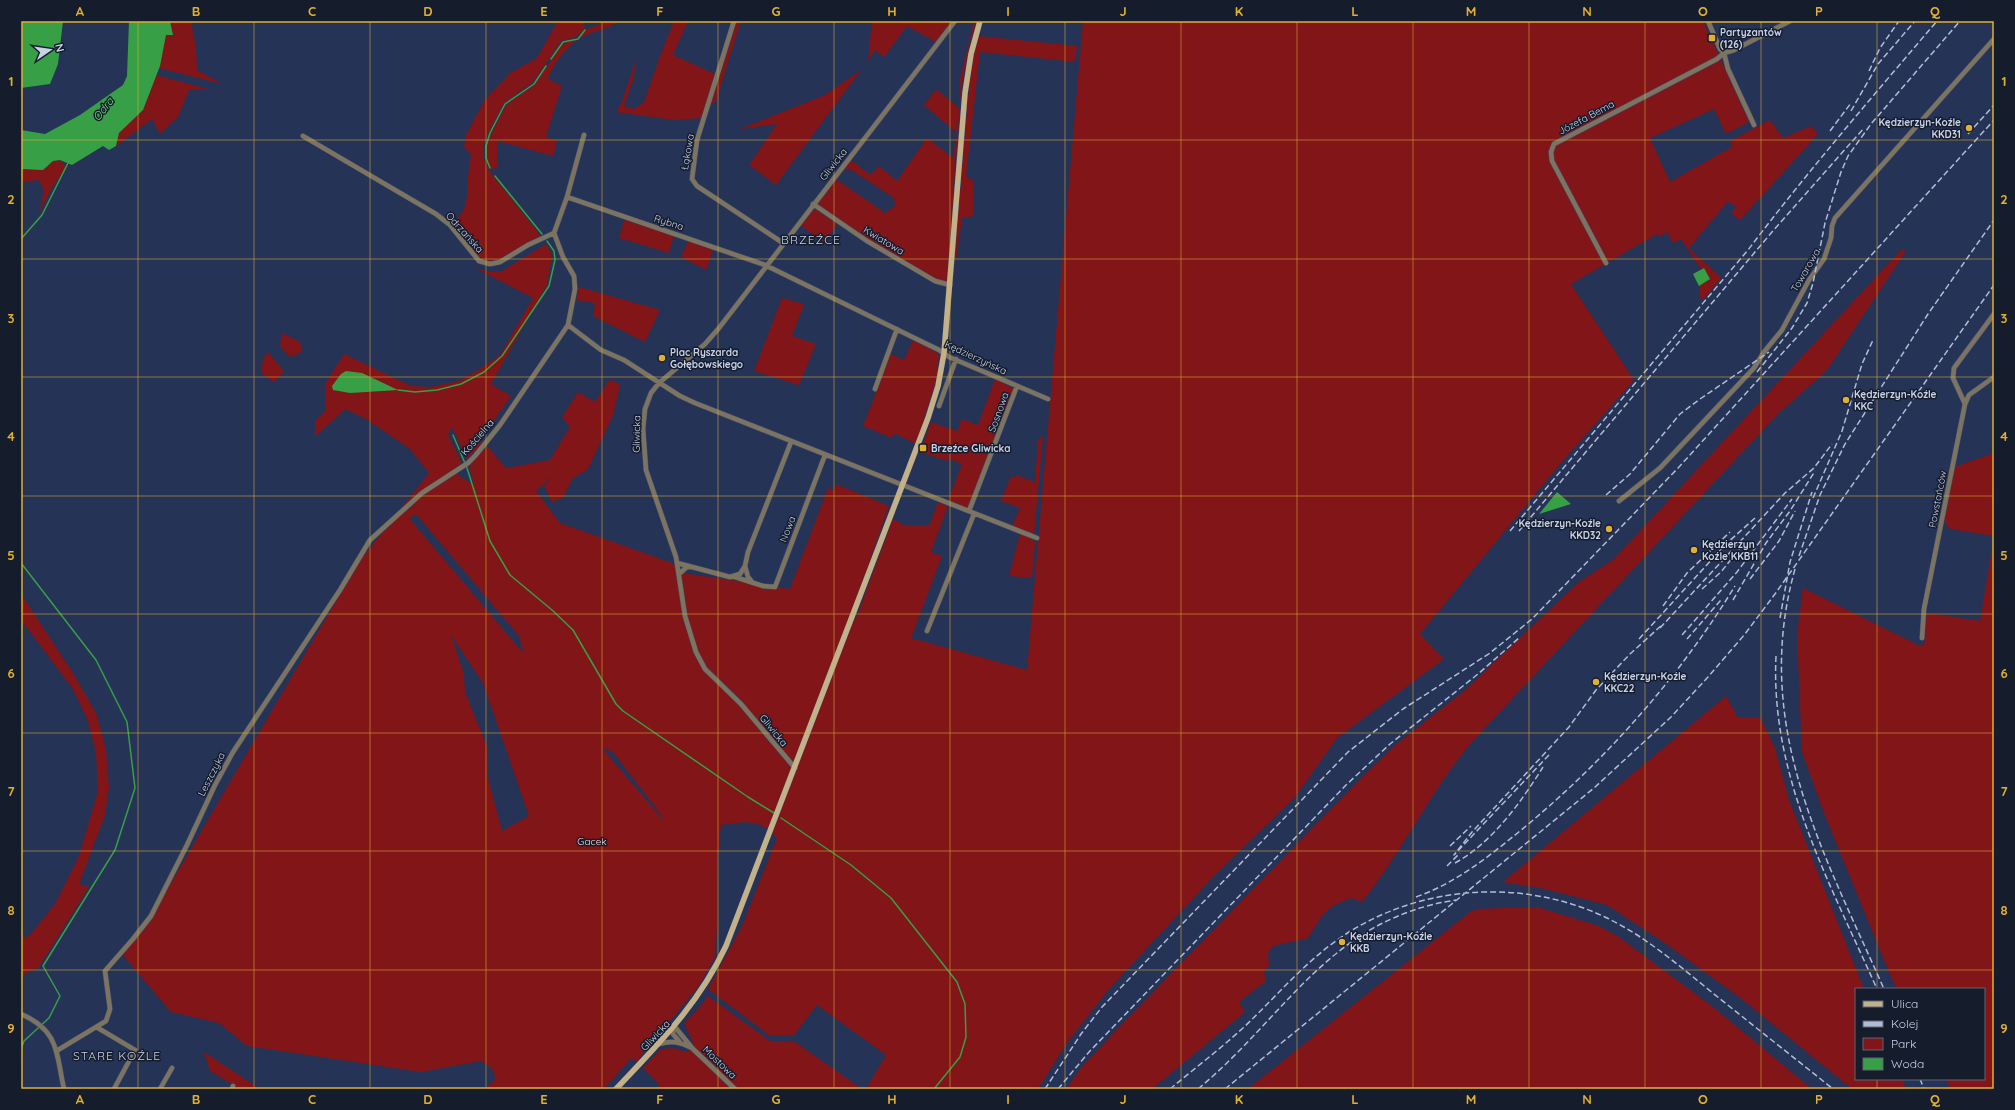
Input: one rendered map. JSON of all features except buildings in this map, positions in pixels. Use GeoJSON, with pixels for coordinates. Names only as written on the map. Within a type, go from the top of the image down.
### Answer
{"type":"FeatureCollection","features":[{"type":"Feature","properties":{"kind":"main road","name":"Gliwicka"},"geometry":{"type":"LineString","coordinates":[[616,1089],[674,1028],[712,973],[726,946],[931,410],[944,353],[966,86],[971,54],[980,21]]}},
{"type":"Feature","properties":{"kind":"street","name":"Łąkowa"},"geometry":{"type":"LineString","coordinates":[[734,21],[697,140],[692,179],[696,186],[783,243]]}},
{"type":"Feature","properties":{"kind":"street","name":"Gliwicka"},"geometry":{"type":"LineString","coordinates":[[795,768],[741,704],[705,669],[690,635],[685,616],[677,562],[653,495],[646,470],[643,429],[645,409],[651,393],[659,383],[705,344],[719,328],[955,21]]}},
{"type":"Feature","properties":{"kind":"street"},"geometry":{"type":"LineString","coordinates":[[1708,21],[1720,49],[1724,53],[1728,69],[1754,125]]}},
{"type":"Feature","properties":{"kind":"street","name":"Józefa Bema"},"geometry":{"type":"LineString","coordinates":[[1606,263],[1552,161],[1551,148],[1558,142],[1717,59],[1724,53],[1734,50],[1790,21]]}},
{"type":"Feature","properties":{"kind":"street","name":"Towarowa"},"geometry":{"type":"LineString","coordinates":[[1619,501],[1660,468],[1754,368],[1764,352],[1782,330],[1809,280],[1822,263],[1831,238],[1832,226],[1836,218],[1994,39]]}},
{"type":"Feature","properties":{"kind":"street","name":"Odrzańska"},"geometry":{"type":"LineString","coordinates":[[303,136],[436,214],[450,225],[479,261],[490,264],[500,262],[528,245],[554,233]]}},
{"type":"Feature","properties":{"kind":"street"},"geometry":{"type":"LineString","coordinates":[[584,136],[554,233],[563,258],[574,276],[575,289],[568,325],[601,350],[624,360],[695,404],[1037,538]]}},
{"type":"Feature","properties":{"kind":"street","name":"Rybna"},"geometry":{"type":"LineString","coordinates":[[566,197],[766,265]]}},
{"type":"Feature","properties":{"kind":"street","name":"Kwiatowa"},"geometry":{"type":"LineString","coordinates":[[813,204],[867,241],[934,281],[950,285]]}},
{"type":"Feature","properties":{"kind":"street","name":"Kędzierzyńska"},"geometry":{"type":"LineString","coordinates":[[766,265],[956,359],[1048,399]]}},
{"type":"Feature","properties":{"kind":"street"},"geometry":{"type":"LineString","coordinates":[[1965,404],[1953,378],[1954,368],[1994,314]]}},
{"type":"Feature","properties":{"kind":"street","name":"Kościelna"},"geometry":{"type":"LineString","coordinates":[[374,536],[422,493],[468,463],[500,425],[568,325]]}},
{"type":"Feature","properties":{"kind":"street"},"geometry":{"type":"LineString","coordinates":[[875,389],[897,329]]}},
{"type":"Feature","properties":{"kind":"street"},"geometry":{"type":"LineString","coordinates":[[939,406],[956,359]]}},
{"type":"Feature","properties":{"kind":"street","name":"Powstańców"},"geometry":{"type":"LineString","coordinates":[[1922,638],[1924,609],[1965,404],[1969,395],[1994,377]]}},
{"type":"Feature","properties":{"kind":"street","name":"Sosnowa"},"geometry":{"type":"LineString","coordinates":[[972,512],[1017,386]]}},
{"type":"Feature","properties":{"kind":"street"},"geometry":{"type":"LineString","coordinates":[[735,577],[740,574],[745,566],[748,552],[791,442]]}},
{"type":"Feature","properties":{"kind":"street","name":"Nowa"},"geometry":{"type":"LineString","coordinates":[[677,562],[763,586],[775,587],[825,456]]}},
{"type":"Feature","properties":{"kind":"street"},"geometry":{"type":"LineString","coordinates":[[927,631],[972,512]]}},
{"type":"Feature","properties":{"kind":"street","name":"Leszczyka"},"geometry":{"type":"LineString","coordinates":[[58,1050],[106,1022],[110,1012],[105,971],[151,916],[215,785],[233,752],[279,685],[374,536]]}},
{"type":"Feature","properties":{"kind":"street"},"geometry":{"type":"LineString","coordinates":[[679,574],[688,566]]}},
{"type":"Feature","properties":{"kind":"street"},"geometry":{"type":"LineString","coordinates":[[745,566],[748,577],[752,582]]}},
{"type":"Feature","properties":{"kind":"street"},"geometry":{"type":"LineString","coordinates":[[21,1014],[43,1028],[58,1050],[64,1089]]}},
{"type":"Feature","properties":{"kind":"street"},"geometry":{"type":"LineString","coordinates":[[98,1028],[136,1050],[114,1089]]}},
{"type":"Feature","properties":{"kind":"street"},"geometry":{"type":"LineString","coordinates":[[674,1028],[673,1034],[680,1042]]}},
{"type":"Feature","properties":{"kind":"street","name":"Mostowa"},"geometry":{"type":"LineString","coordinates":[[674,1028],[693,1049],[735,1089]]}},
{"type":"Feature","properties":{"kind":"street"},"geometry":{"type":"LineString","coordinates":[[659,1044],[674,1041],[680,1042]]}},
{"type":"Feature","properties":{"kind":"street","name":"Mostowa"},"geometry":{"type":"LineString","coordinates":[[680,1042],[693,1049]]}},
{"type":"Feature","properties":{"kind":"street"},"geometry":{"type":"LineString","coordinates":[[160,1089],[172,1068]]}},
{"type":"Feature","properties":{"kind":"green space"},"geometry":{"type":"Polygon","coordinates":[[[170,21],[191,21],[196,48],[197,70],[222,84],[159,68],[166,34],[173,35],[170,21]]]}},
{"type":"Feature","properties":{"kind":"green space"},"geometry":{"type":"Polygon","coordinates":[[[561,21],[583,21],[585,28],[576,37],[561,41],[533,82],[504,103],[487,135],[483,147],[484,159],[490,172],[541,236],[498,260],[491,262],[481,259],[452,225],[464,210],[467,196],[467,183],[471,155],[464,147],[466,135],[484,101],[510,73],[537,58],[556,24],[561,21]]]}},
{"type":"Feature","properties":{"kind":"green space"},"geometry":{"type":"Polygon","coordinates":[[[609,21],[618,21],[604,29],[578,39],[585,30],[609,21]]]}},
{"type":"Feature","properties":{"kind":"green space"},"geometry":{"type":"Polygon","coordinates":[[[674,21],[688,21],[673,55],[715,74],[702,118],[673,120],[616,112],[621,104],[637,57],[633,80],[624,106],[634,109],[644,102],[674,21]]]}},
{"type":"Feature","properties":{"kind":"green space"},"geometry":{"type":"Polygon","coordinates":[[[737,21],[741,21],[715,104],[711,102],[737,21]]]}},
{"type":"Feature","properties":{"kind":"green space"},"geometry":{"type":"Polygon","coordinates":[[[872,21],[952,21],[936,42],[907,26],[884,57],[875,50],[868,61],[872,21]]]}},
{"type":"Feature","properties":{"kind":"green space"},"geometry":{"type":"Polygon","coordinates":[[[974,21],[977,21],[970,42],[961,89],[947,282],[932,278],[917,270],[816,204],[836,179],[885,213],[895,206],[894,198],[850,169],[842,171],[851,160],[870,175],[879,166],[897,181],[927,138],[953,158],[957,133],[924,105],[936,89],[959,108],[960,78],[974,21]]]}},
{"type":"Feature","properties":{"kind":"green space","name":"Gacek"},"geometry":{"type":"Polygon","coordinates":[[[1083,21],[1703,21],[1749,122],[1726,134],[1714,109],[1650,138],[1670,182],[1732,147],[1730,141],[1770,120],[1783,138],[1811,126],[1818,134],[1740,220],[1731,213],[1736,207],[1728,201],[1689,248],[1721,278],[1703,300],[1700,297],[1699,286],[1710,279],[1703,268],[1701,269],[1681,239],[1673,243],[1667,232],[1659,237],[1657,234],[1571,284],[1634,380],[1561,463],[1420,634],[1444,659],[1337,738],[1295,797],[1214,876],[1108,990],[1066,1044],[1038,1089],[866,1089],[886,1055],[817,1005],[794,1035],[769,1035],[708,989],[742,926],[777,838],[764,827],[751,822],[721,825],[717,863],[718,913],[715,957],[698,987],[636,1062],[631,1058],[604,1089],[485,1089],[495,1080],[495,1076],[491,1068],[481,1061],[421,1072],[247,1046],[219,1023],[171,1012],[122,954],[154,912],[359,562],[429,473],[410,449],[366,419],[345,409],[315,437],[315,421],[326,410],[325,384],[344,354],[411,386],[430,387],[458,381],[475,372],[500,355],[533,298],[475,268],[490,272],[502,271],[546,244],[552,255],[547,285],[491,384],[511,396],[481,439],[483,442],[467,460],[452,427],[448,435],[462,463],[451,471],[457,472],[459,476],[474,485],[469,466],[487,446],[506,468],[550,460],[570,427],[562,417],[578,392],[595,402],[610,379],[620,385],[613,415],[588,469],[572,479],[563,498],[552,502],[544,486],[554,474],[536,491],[560,523],[672,563],[683,573],[790,589],[828,488],[834,490],[836,484],[889,506],[852,611],[855,621],[893,519],[906,526],[929,526],[938,502],[948,506],[931,552],[942,556],[911,638],[1027,670],[1083,21]],[[416,514],[409,518],[524,654],[519,636],[416,514]],[[451,635],[464,674],[465,692],[486,744],[488,756],[488,778],[502,831],[529,816],[483,683],[451,635]],[[602,748],[664,821],[659,812],[613,752],[602,748]]]}},
{"type":"Feature","properties":{"kind":"green space"},"geometry":{"type":"Polygon","coordinates":[[[978,36],[1077,46],[1075,62],[980,52],[966,176],[974,181],[973,216],[962,218],[955,269],[957,227],[971,64],[978,36]]]}},
{"type":"Feature","properties":{"kind":"green space"},"geometry":{"type":"Polygon","coordinates":[[[577,40],[564,52],[554,65],[548,79],[562,86],[546,137],[557,141],[553,156],[498,141],[497,167],[492,170],[487,158],[487,146],[491,134],[506,105],[534,85],[563,43],[577,40]]]}},
{"type":"Feature","properties":{"kind":"green space"},"geometry":{"type":"Polygon","coordinates":[[[861,70],[776,185],[749,165],[777,124],[740,129],[825,95],[861,70]]]}},
{"type":"Feature","properties":{"kind":"green space"},"geometry":{"type":"Polygon","coordinates":[[[156,75],[208,89],[189,90],[178,117],[160,134],[152,119],[116,146],[119,133],[143,110],[156,75]]]}},
{"type":"Feature","properties":{"kind":"green space"},"geometry":{"type":"Polygon","coordinates":[[[60,160],[66,167],[53,186],[39,213],[44,191],[39,180],[21,182],[21,169],[43,170],[53,161],[60,160]]]}},
{"type":"Feature","properties":{"kind":"green space"},"geometry":{"type":"Polygon","coordinates":[[[812,207],[837,224],[824,243],[800,225],[812,207]]]}},
{"type":"Feature","properties":{"kind":"green space"},"geometry":{"type":"Polygon","coordinates":[[[624,220],[674,235],[669,253],[619,238],[624,220]]]}},
{"type":"Feature","properties":{"kind":"green space"},"geometry":{"type":"Polygon","coordinates":[[[688,241],[713,250],[706,270],[681,257],[688,241]]]}},
{"type":"Feature","properties":{"kind":"green space"},"geometry":{"type":"Polygon","coordinates":[[[1902,249],[1906,251],[1827,370],[1777,415],[1470,744],[1441,783],[1390,863],[1362,902],[1352,898],[1343,901],[1325,913],[1308,938],[1273,946],[1268,953],[1269,965],[1264,972],[1266,981],[1239,1002],[1245,1012],[1152,1089],[1066,1089],[1081,1068],[1124,1022],[1367,772],[1399,742],[1464,691],[1579,582],[1614,559],[1902,249]]]}},
{"type":"Feature","properties":{"kind":"green space"},"geometry":{"type":"Polygon","coordinates":[[[579,287],[660,310],[645,342],[593,316],[595,303],[576,300],[579,287]]]}},
{"type":"Feature","properties":{"kind":"green space"},"geometry":{"type":"Polygon","coordinates":[[[782,298],[804,304],[792,336],[816,344],[799,385],[754,371],[782,298]]]}},
{"type":"Feature","properties":{"kind":"green space"},"geometry":{"type":"Polygon","coordinates":[[[282,333],[300,342],[302,352],[290,357],[280,346],[282,333]]]}},
{"type":"Feature","properties":{"kind":"green space"},"geometry":{"type":"Polygon","coordinates":[[[913,340],[939,354],[937,378],[916,444],[894,433],[892,438],[863,426],[891,354],[904,360],[913,340]]]}},
{"type":"Feature","properties":{"kind":"green space"},"geometry":{"type":"Polygon","coordinates":[[[268,352],[284,371],[274,382],[261,373],[263,359],[268,352]]]}},
{"type":"Feature","properties":{"kind":"green space"},"geometry":{"type":"Polygon","coordinates":[[[995,379],[1013,388],[968,509],[948,501],[962,464],[948,458],[947,461],[920,452],[931,422],[957,431],[962,419],[978,425],[995,379]]]}},
{"type":"Feature","properties":{"kind":"green space"},"geometry":{"type":"Polygon","coordinates":[[[1043,436],[1034,535],[1012,526],[1020,508],[1001,501],[1011,476],[1015,478],[1016,475],[1035,482],[1038,440],[1043,436]]]}},
{"type":"Feature","properties":{"kind":"green space"},"geometry":{"type":"Polygon","coordinates":[[[1994,453],[1994,536],[1950,529],[1944,521],[1954,467],[1994,453]]]}},
{"type":"Feature","properties":{"kind":"green space"},"geometry":{"type":"Polygon","coordinates":[[[1020,533],[1032,539],[1035,543],[1032,578],[1009,576],[1020,533]]]}},
{"type":"Feature","properties":{"kind":"green space"},"geometry":{"type":"Polygon","coordinates":[[[1994,537],[1994,1089],[1950,1089],[1946,1080],[1985,1080],[1985,988],[1896,988],[1824,813],[1802,752],[1797,634],[1803,588],[1918,645],[1924,646],[1927,613],[1980,621],[1994,537]]]}},
{"type":"Feature","properties":{"kind":"green space"},"geometry":{"type":"Polygon","coordinates":[[[21,594],[73,673],[96,713],[106,749],[109,787],[105,815],[79,884],[89,887],[39,967],[21,976],[21,940],[31,934],[55,904],[79,856],[98,791],[96,753],[88,721],[73,689],[21,620],[21,594]]]}},
{"type":"Feature","properties":{"kind":"green space"},"geometry":{"type":"Polygon","coordinates":[[[1726,696],[1738,718],[1760,717],[1775,748],[1789,800],[1864,988],[1855,988],[1855,1080],[1902,1080],[1906,1089],[1852,1089],[1743,1000],[1665,943],[1607,905],[1541,888],[1503,882],[1726,696]]]}},
{"type":"Feature","properties":{"kind":"green space"},"geometry":{"type":"Polygon","coordinates":[[[1537,907],[1599,926],[1619,937],[1713,1007],[1812,1089],[1248,1089],[1470,912],[1477,909],[1537,907]]]}},
{"type":"Feature","properties":{"kind":"green space"},"geometry":{"type":"Polygon","coordinates":[[[708,996],[770,1041],[795,1042],[862,1089],[655,1089],[660,1085],[643,1068],[661,1049],[672,1048],[687,1052],[694,1045],[684,1023],[708,996]]]}},
{"type":"Feature","properties":{"kind":"green space"},"geometry":{"type":"Polygon","coordinates":[[[204,1052],[260,1089],[240,1089],[210,1071],[204,1052]]]}},
{"type":"Feature","properties":{"kind":"water"},"geometry":{"type":"Polygon","coordinates":[[[21,21],[63,21],[58,64],[50,84],[21,88],[21,21]]]}},
{"type":"Feature","properties":{"kind":"water","name":"Odra"},"geometry":{"type":"Polygon","coordinates":[[[129,21],[170,21],[173,35],[166,35],[160,66],[143,110],[119,133],[116,146],[109,150],[103,146],[72,165],[60,160],[53,161],[43,170],[21,169],[21,130],[45,134],[80,115],[123,85],[127,76],[129,21]]]}},
{"type":"Feature","properties":{"kind":"water"},"geometry":{"type":"Polygon","coordinates":[[[1704,268],[1710,279],[1699,286],[1693,274],[1704,268]]]}},
{"type":"Feature","properties":{"kind":"water"},"geometry":{"type":"Polygon","coordinates":[[[346,371],[362,373],[398,390],[350,393],[333,390],[332,386],[341,374],[346,371]]]}},
{"type":"Feature","properties":{"kind":"water"},"geometry":{"type":"Polygon","coordinates":[[[1557,492],[1571,504],[1539,514],[1557,492]]]}},
{"type":"Feature","properties":{"kind":"waterway"},"geometry":{"type":"LineString","coordinates":[[551,59],[563,42],[578,39],[585,30]]}},
{"type":"Feature","properties":{"kind":"waterway"},"geometry":{"type":"LineString","coordinates":[[490,168],[486,158],[486,146],[490,133],[505,104],[534,84],[546,66]]}},
{"type":"Feature","properties":{"kind":"waterway"},"geometry":{"type":"LineString","coordinates":[[21,239],[42,215],[68,163]]}},
{"type":"Feature","properties":{"kind":"waterway"},"geometry":{"type":"LineString","coordinates":[[495,176],[542,234]]}},
{"type":"Feature","properties":{"kind":"waterway"},"geometry":{"type":"LineString","coordinates":[[398,390],[415,392],[437,390],[461,384],[484,372],[502,356],[549,286],[555,260],[554,251],[547,241]]}},
{"type":"Feature","properties":{"kind":"waterway"},"geometry":{"type":"LineString","coordinates":[[453,435],[467,468],[490,541],[510,575],[552,610],[573,630],[616,704],[623,711],[748,797],[774,813]]}},
{"type":"Feature","properties":{"kind":"waterway"},"geometry":{"type":"LineString","coordinates":[[21,563],[96,660],[127,722],[135,788],[115,850],[43,966],[60,996],[49,1018],[24,1041],[21,1049]]}},
{"type":"Feature","properties":{"kind":"waterway"},"geometry":{"type":"LineString","coordinates":[[781,818],[851,865],[891,898],[957,982],[965,1004],[966,1037],[960,1057],[934,1089]]}},
{"type":"Feature","properties":{"kind":"railway"},"geometry":{"type":"LineString","coordinates":[[1869,71],[1880,48],[1899,21]]}},
{"type":"Feature","properties":{"kind":"railway"},"geometry":{"type":"LineString","coordinates":[[1851,111],[1878,64],[1915,21]]}},
{"type":"Feature","properties":{"kind":"railway"},"geometry":{"type":"LineString","coordinates":[[1510,531],[1748,250],[1817,163],[1937,21]]}},
{"type":"Feature","properties":{"kind":"railway"},"geometry":{"type":"LineString","coordinates":[[1757,372],[1792,328],[1807,303],[1813,283],[1825,223],[1841,172],[1848,156],[1871,124],[1960,21]]}},
{"type":"Feature","properties":{"kind":"railway"},"geometry":{"type":"LineString","coordinates":[[1830,131],[1851,103]]}},
{"type":"Feature","properties":{"kind":"railway"},"geometry":{"type":"LineString","coordinates":[[1968,134],[1994,105]]}},
{"type":"Feature","properties":{"kind":"railway"},"geometry":{"type":"LineString","coordinates":[[1045,1089],[1081,1034],[1102,1007],[1348,752],[1403,709],[1490,653],[1532,619],[1679,467],[1994,120]]}},
{"type":"Feature","properties":{"kind":"railway"},"geometry":{"type":"LineString","coordinates":[[1519,531],[1772,232],[1864,128]]}},
{"type":"Feature","properties":{"kind":"railway"},"geometry":{"type":"LineString","coordinates":[[1799,556],[1820,495],[1845,444],[1928,314],[1994,220]]}},
{"type":"Feature","properties":{"kind":"railway"},"geometry":{"type":"LineString","coordinates":[[1225,1089],[1594,788],[1671,717],[1745,634],[1775,594],[1994,285]]}},
{"type":"Feature","properties":{"kind":"railway"},"geometry":{"type":"LineString","coordinates":[[1813,498],[1842,431],[1862,364],[1873,340]]}},
{"type":"Feature","properties":{"kind":"railway"},"geometry":{"type":"LineString","coordinates":[[1606,495],[1630,474],[1680,414],[1769,352]]}},
{"type":"Feature","properties":{"kind":"railway"},"geometry":{"type":"LineString","coordinates":[[1660,628],[1785,493],[1814,468],[1832,444]]}},
{"type":"Feature","properties":{"kind":"railway"},"geometry":{"type":"LineString","coordinates":[[1733,600],[1766,543],[1790,511],[1815,471]]}},
{"type":"Feature","properties":{"kind":"railway"},"geometry":{"type":"LineString","coordinates":[[1780,618],[1790,562],[1812,492]]}},
{"type":"Feature","properties":{"kind":"railway"},"geometry":{"type":"LineString","coordinates":[[1682,635],[1737,572],[1792,499]]}},
{"type":"Feature","properties":{"kind":"railway"},"geometry":{"type":"LineString","coordinates":[[1750,579],[1779,541],[1795,511]]}},
{"type":"Feature","properties":{"kind":"railway"},"geometry":{"type":"LineString","coordinates":[[1639,639],[1726,544],[1755,518]]}},
{"type":"Feature","properties":{"kind":"railway"},"geometry":{"type":"LineString","coordinates":[[1663,606],[1687,573],[1730,532]]}},
{"type":"Feature","properties":{"kind":"railway"},"geometry":{"type":"LineString","coordinates":[[1702,589],[1721,572],[1745,542]]}},
{"type":"Feature","properties":{"kind":"railway"},"geometry":{"type":"LineString","coordinates":[[1795,569],[1784,626],[1782,681],[1788,734],[1800,786],[1817,837],[1884,988]]}},
{"type":"Feature","properties":{"kind":"railway"},"geometry":{"type":"LineString","coordinates":[[1416,897],[1458,877],[1484,860],[1520,831],[1581,776],[1638,717],[1664,686],[1689,654],[1735,586]]}},
{"type":"Feature","properties":{"kind":"railway"},"geometry":{"type":"LineString","coordinates":[[1687,639],[1721,600]]}},
{"type":"Feature","properties":{"kind":"railway"},"geometry":{"type":"LineString","coordinates":[[1549,755],[1454,855],[1472,832],[1569,727],[1596,690],[1630,654],[1663,624]]}},
{"type":"Feature","properties":{"kind":"railway"},"geometry":{"type":"LineString","coordinates":[[1058,1089],[1089,1052],[1346,785],[1390,744],[1478,674],[1520,637]]}},
{"type":"Feature","properties":{"kind":"railway"},"geometry":{"type":"LineString","coordinates":[[1776,656],[1777,700],[1783,744],[1793,786],[1823,869],[1877,988]]}},
{"type":"Feature","properties":{"kind":"railway"},"geometry":{"type":"LineString","coordinates":[[1455,863],[1469,854],[1494,833],[1516,807],[1543,767]]}},
{"type":"Feature","properties":{"kind":"railway"},"geometry":{"type":"LineString","coordinates":[[1450,846],[1471,826]]}},
{"type":"Feature","properties":{"kind":"railway"},"geometry":{"type":"LineString","coordinates":[[1447,866],[1460,853]]}},
{"type":"Feature","properties":{"kind":"railway"},"geometry":{"type":"LineString","coordinates":[[1170,1089],[1243,1028],[1318,955],[1346,934],[1376,918],[1407,905],[1439,897],[1473,892],[1507,892],[1540,896],[1573,905],[1619,924],[1633,932],[1672,960],[1833,1089]]}},
{"type":"Feature","properties":{"kind":"railway"},"geometry":{"type":"LineString","coordinates":[[1198,1089],[1229,1060],[1313,974],[1342,949],[1375,927],[1412,911],[1456,900]]}},
{"type":"Feature","properties":{"kind":"railway"},"geometry":{"type":"LineString","coordinates":[[1920,1080],[1924,1089]]}},
{"type":"Feature","properties":{"kind":"place","name":"Partyzantów (126)"},"geometry":{"type":"Point","coordinates":[1712,38]}},
{"type":"Feature","properties":{"kind":"place","name":"Kędzierzyn-Koźle KKD31"},"geometry":{"type":"Point","coordinates":[1969,128]}},
{"type":"Feature","properties":{"kind":"place","name":"Plac Ryszarda Gołębowskiego"},"geometry":{"type":"Point","coordinates":[662,358]}},
{"type":"Feature","properties":{"kind":"place","name":"Kędzierzyn-Koźle KKC"},"geometry":{"type":"Point","coordinates":[1846,400]}},
{"type":"Feature","properties":{"kind":"place","name":"Brzeźce Gliwicka"},"geometry":{"type":"Point","coordinates":[923,448]}},
{"type":"Feature","properties":{"kind":"place","name":"Kędzierzyn-Koźle KKD32"},"geometry":{"type":"Point","coordinates":[1609,529]}},
{"type":"Feature","properties":{"kind":"place","name":"Kędzierzyn Koźle KKB11"},"geometry":{"type":"Point","coordinates":[1694,550]}},
{"type":"Feature","properties":{"kind":"place","name":"Kędzierzyn-Koźle KKC22"},"geometry":{"type":"Point","coordinates":[1596,682]}},
{"type":"Feature","properties":{"kind":"place","name":"Kędzierzyn-Koźle KKB"},"geometry":{"type":"Point","coordinates":[1342,942]}},
{"type":"Feature","properties":{"kind":"district","name":"BRZEŹCE"},"geometry":{"type":"Point","coordinates":[811,240]}},
{"type":"Feature","properties":{"kind":"district","name":"STARE KOŹLE"},"geometry":{"type":"Point","coordinates":[117,1056]}}]}
